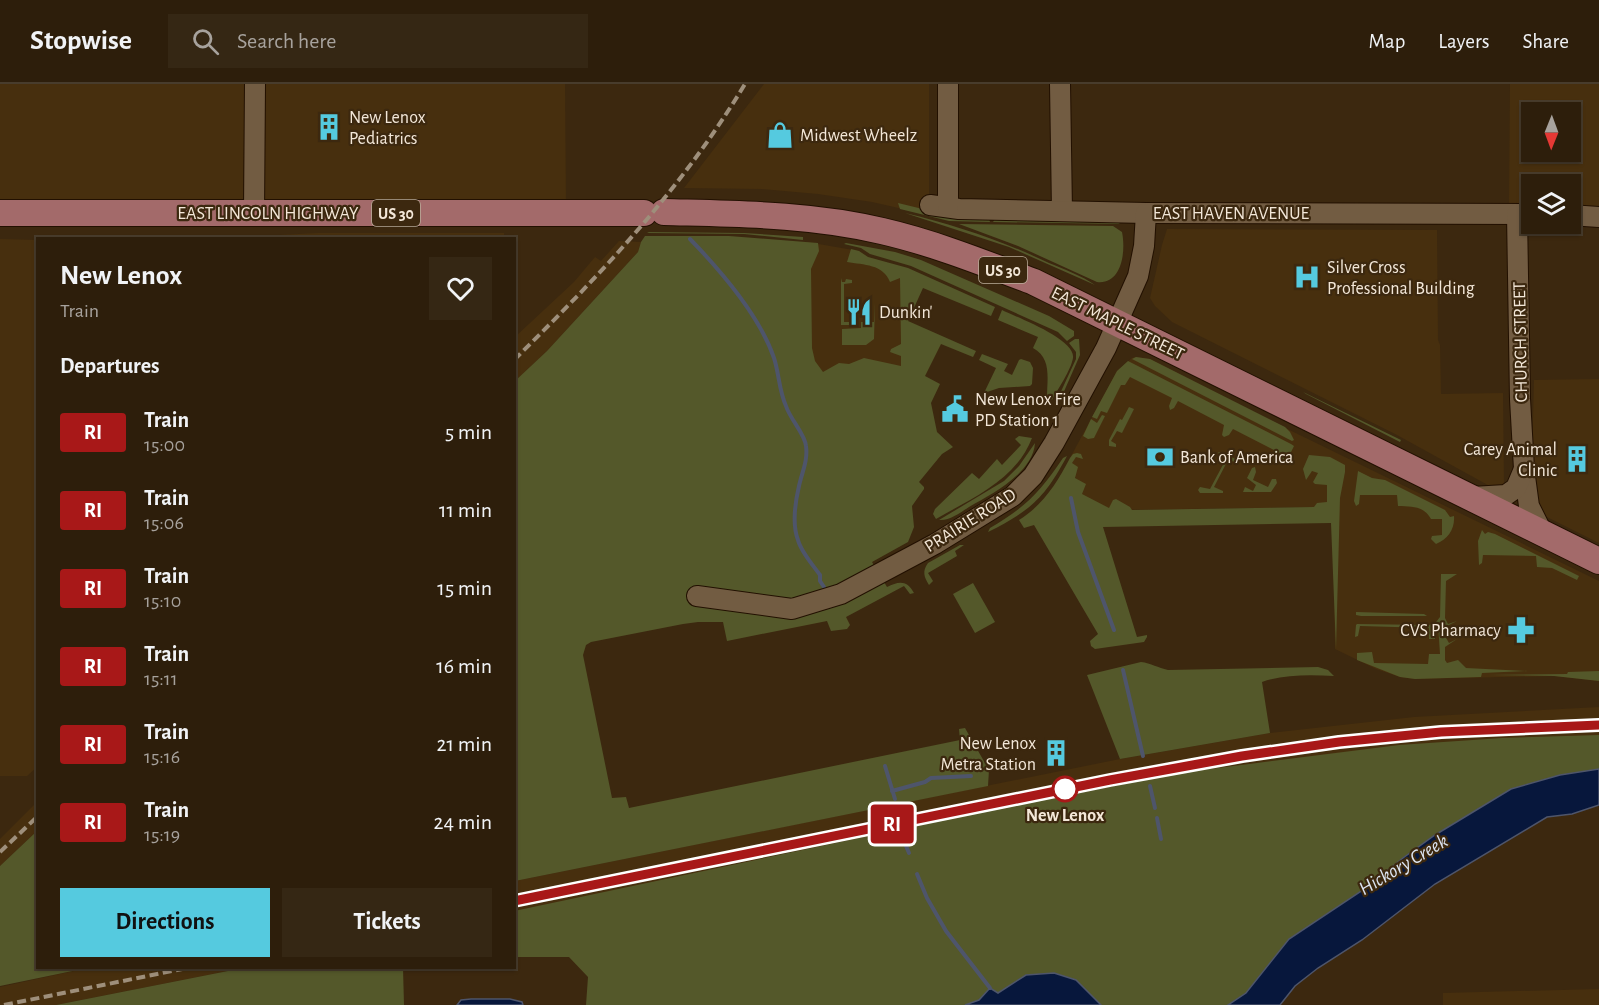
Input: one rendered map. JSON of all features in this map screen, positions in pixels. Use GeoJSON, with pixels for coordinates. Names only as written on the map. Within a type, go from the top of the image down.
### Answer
{"type":"FeatureCollection","features":[{"type":"Feature","properties":{"kind":"main road","name":"EAST LINCOLN HIGHWAY"},"geometry":{"type":"LineString","coordinates":[[0,213],[654,213]]}},
{"type":"Feature","properties":{"kind":"main road","name":"EAST MAPLE STREET"},"geometry":{"type":"LineString","coordinates":[[654,213],[777,216],[818,220],[883,231],[953,251],[1034,282],[1474,499]]}},
{"type":"Feature","properties":{"kind":"main road","name":"US 30"},"geometry":{"type":"LineString","coordinates":[[1474,499],[1599,561]]}},
{"type":"Feature","properties":{"kind":"street"},"geometry":{"type":"LineString","coordinates":[[254,212],[255,84]]}},
{"type":"Feature","properties":{"kind":"street","name":"EAST HAVEN AVENUE"},"geometry":{"type":"LineString","coordinates":[[948,84],[939,206],[959,209],[1146,213],[1521,214]]}},
{"type":"Feature","properties":{"kind":"street"},"geometry":{"type":"LineString","coordinates":[[1060,84],[1062,211]]}},
{"type":"Feature","properties":{"kind":"street","name":"PRAIRIE ROAD"},"geometry":{"type":"LineString","coordinates":[[697,596],[792,609],[841,594],[935,544],[1013,496],[1033,476],[1054,443],[1091,377],[1117,322],[1138,276],[1144,246],[1146,213]]}},
{"type":"Feature","properties":{"kind":"street"},"geometry":{"type":"LineString","coordinates":[[1581,216],[1599,217]]}},
{"type":"Feature","properties":{"kind":"street","name":"CHURCH STREET"},"geometry":{"type":"LineString","coordinates":[[1524,234],[1524,470],[1529,506],[1542,532]]}},
{"type":"Feature","properties":{"kind":"street"},"geometry":{"type":"LineString","coordinates":[[1474,499],[1506,495],[1516,488],[1524,470]]}},
{"type":"Feature","properties":{"kind":"shaded area"},"geometry":{"type":"Polygon","coordinates":[[[0,84],[565,84],[566,209],[0,209],[0,84]]]}},
{"type":"Feature","properties":{"kind":"shaded area"},"geometry":{"type":"Polygon","coordinates":[[[764,84],[929,84],[929,199],[925,214],[872,202],[818,194],[761,189],[684,188],[764,84]]]}},
{"type":"Feature","properties":{"kind":"shaded area"},"geometry":{"type":"Polygon","coordinates":[[[1510,84],[1599,84],[1599,209],[1581,210],[1581,174],[1521,174],[1521,210],[1509,211],[1510,84]]]}},
{"type":"Feature","properties":{"kind":"shaded area"},"geometry":{"type":"Polygon","coordinates":[[[1167,229],[1437,230],[1441,394],[1503,393],[1504,485],[1495,489],[1397,435],[1172,322],[1150,298],[1167,229]]]}},
{"type":"Feature","properties":{"kind":"shaded area"},"geometry":{"type":"Polygon","coordinates":[[[318,233],[504,233],[504,237],[239,237],[318,233]]]}},
{"type":"Feature","properties":{"kind":"shaded area"},"geometry":{"type":"Polygon","coordinates":[[[0,239],[36,240],[36,768],[27,776],[0,776],[0,239]]]}},
{"type":"Feature","properties":{"kind":"shaded area"},"geometry":{"type":"Polygon","coordinates":[[[619,241],[641,242],[638,252],[547,351],[516,380],[516,336],[574,282],[595,257],[601,261],[619,241]]]}},
{"type":"Feature","properties":{"kind":"shaded area"},"geometry":{"type":"Polygon","coordinates":[[[807,242],[859,251],[868,257],[904,268],[906,374],[809,377],[807,242]]]}},
{"type":"Feature","properties":{"kind":"shaded area"},"geometry":{"type":"Polygon","coordinates":[[[1136,357],[1150,359],[1263,417],[1599,581],[1599,681],[1554,676],[1415,679],[1376,669],[1335,649],[1333,524],[1330,507],[1109,510],[1080,495],[1070,458],[1117,371],[1136,357]]]}},
{"type":"Feature","properties":{"kind":"shaded area"},"geometry":{"type":"Polygon","coordinates":[[[1599,379],[1599,543],[1543,515],[1531,497],[1534,380],[1599,379]]]}},
{"type":"Feature","properties":{"kind":"shaded area"},"geometry":{"type":"Polygon","coordinates":[[[1599,707],[1599,747],[736,867],[516,911],[516,881],[1120,759],[1270,733],[1414,717],[1599,707]]]}},
{"type":"Feature","properties":{"kind":"shaded area"},"geometry":{"type":"Polygon","coordinates":[[[36,803],[36,832],[0,866],[0,839],[36,803]]]}},
{"type":"Feature","properties":{"kind":"shaded area"},"geometry":{"type":"Polygon","coordinates":[[[82,969],[238,969],[56,1005],[0,1005],[0,987],[82,969]]]}},
{"type":"Feature","properties":{"kind":"shaded area"},"geometry":{"type":"Polygon","coordinates":[[[1599,989],[1599,1005],[1443,1005],[1443,993],[1599,989]]]}},
{"type":"Feature","properties":{"kind":"green space"},"geometry":{"type":"Polygon","coordinates":[[[898,203],[964,219],[989,219],[990,222],[949,221],[900,209],[898,203]]]}},
{"type":"Feature","properties":{"kind":"green space"},"geometry":{"type":"Polygon","coordinates":[[[905,213],[960,228],[996,241],[1073,273],[1095,285],[1009,247],[905,213]]]}},
{"type":"Feature","properties":{"kind":"green space"},"geometry":{"type":"Polygon","coordinates":[[[995,219],[1117,222],[1120,224],[993,222],[995,219]]]}},
{"type":"Feature","properties":{"kind":"green space"},"geometry":{"type":"Polygon","coordinates":[[[959,224],[1113,226],[1122,232],[1122,257],[1117,273],[1112,278],[1097,282],[1018,246],[959,224]]]}},
{"type":"Feature","properties":{"kind":"green space"},"geometry":{"type":"Polygon","coordinates":[[[647,233],[744,233],[803,237],[803,240],[744,234],[647,233]]]}},
{"type":"Feature","properties":{"kind":"green space"},"geometry":{"type":"Polygon","coordinates":[[[645,236],[729,236],[818,243],[819,251],[811,269],[812,348],[815,361],[823,372],[839,363],[849,364],[864,358],[901,366],[901,356],[890,352],[891,349],[901,344],[900,278],[890,282],[887,276],[878,269],[847,262],[851,249],[868,257],[908,268],[995,307],[991,316],[923,288],[908,321],[976,351],[973,357],[941,344],[925,376],[940,384],[931,403],[937,432],[953,447],[942,454],[919,482],[924,489],[912,506],[914,527],[908,542],[872,562],[887,587],[902,583],[909,586],[914,593],[910,594],[904,586],[846,617],[850,625],[847,629],[831,631],[827,621],[727,641],[723,622],[698,622],[591,642],[586,645],[583,655],[612,798],[626,797],[629,808],[960,740],[959,729],[965,728],[989,770],[988,786],[516,881],[516,380],[547,351],[638,252],[645,236]]]}},
{"type":"Feature","properties":{"kind":"green space"},"geometry":{"type":"Polygon","coordinates":[[[844,244],[895,252],[921,260],[1049,316],[1074,331],[1074,336],[1067,341],[1058,332],[911,266],[870,254],[861,248],[844,244]]]}},
{"type":"Feature","properties":{"kind":"green space"},"geometry":{"type":"Polygon","coordinates":[[[841,278],[842,282],[846,279],[852,280],[852,283],[844,284],[844,322],[849,322],[849,325],[841,325],[841,278]]]}},
{"type":"Feature","properties":{"kind":"green space"},"geometry":{"type":"Polygon","coordinates":[[[1002,310],[1056,336],[1071,351],[1073,358],[1070,368],[1052,400],[1047,397],[1046,363],[1039,352],[1033,348],[1038,337],[998,320],[1002,310]]]}},
{"type":"Feature","properties":{"kind":"green space"},"geometry":{"type":"Polygon","coordinates":[[[861,322],[874,322],[874,339],[866,345],[842,345],[842,329],[861,328],[861,322]]]}},
{"type":"Feature","properties":{"kind":"green space"},"geometry":{"type":"Polygon","coordinates":[[[1079,339],[1080,355],[1062,396],[1057,400],[1076,359],[1076,352],[1069,343],[1079,339]]]}},
{"type":"Feature","properties":{"kind":"green space"},"geometry":{"type":"Polygon","coordinates":[[[982,354],[1008,364],[1004,371],[1012,375],[1019,360],[1030,362],[1033,368],[1032,384],[999,388],[984,393],[996,368],[979,360],[982,354]]]}},
{"type":"Feature","properties":{"kind":"green space"},"geometry":{"type":"Polygon","coordinates":[[[1136,357],[1150,359],[1285,427],[1294,440],[1132,359],[1136,357]]]}},
{"type":"Feature","properties":{"kind":"green space"},"geometry":{"type":"Polygon","coordinates":[[[1128,361],[1291,444],[1294,446],[1287,460],[1283,463],[1273,462],[1271,458],[1274,450],[1233,429],[1229,435],[1224,437],[1222,435],[1224,425],[1178,401],[1170,410],[1172,398],[1130,377],[1125,385],[1121,385],[1107,413],[1101,411],[1097,419],[1092,417],[1117,371],[1128,361]]]}},
{"type":"Feature","properties":{"kind":"green space"},"geometry":{"type":"Polygon","coordinates":[[[1303,392],[1401,440],[1400,442],[1306,394],[1303,392]]]}},
{"type":"Feature","properties":{"kind":"green space"},"geometry":{"type":"Polygon","coordinates":[[[1129,407],[1134,409],[1122,433],[1117,431],[1111,441],[1116,444],[1116,447],[1109,446],[1109,440],[1129,407]]]}},
{"type":"Feature","properties":{"kind":"green space"},"geometry":{"type":"Polygon","coordinates":[[[1102,415],[1105,416],[1094,438],[1088,439],[1083,436],[1091,419],[1097,423],[1102,415]]]}},
{"type":"Feature","properties":{"kind":"green space"},"geometry":{"type":"Polygon","coordinates":[[[1019,436],[1032,438],[1025,453],[1004,477],[936,519],[933,514],[935,509],[972,473],[979,479],[997,459],[1002,465],[1021,445],[1015,439],[1019,436]]]}},
{"type":"Feature","properties":{"kind":"green space"},"geometry":{"type":"Polygon","coordinates":[[[1035,443],[1033,454],[1027,464],[1010,481],[954,516],[939,520],[1004,481],[1019,466],[1035,443]]]}},
{"type":"Feature","properties":{"kind":"green space"},"geometry":{"type":"Polygon","coordinates":[[[1219,452],[1238,460],[1238,463],[1228,460],[1214,487],[1223,493],[1200,493],[1198,490],[1200,487],[1210,489],[1226,459],[1219,452]]]}},
{"type":"Feature","properties":{"kind":"green space"},"geometry":{"type":"Polygon","coordinates":[[[1077,453],[1081,454],[1083,459],[1076,457],[1072,463],[1078,467],[1075,478],[1086,484],[1082,494],[1109,508],[1116,499],[1132,510],[1314,507],[1317,503],[1327,502],[1327,485],[1315,484],[1313,482],[1318,473],[1312,471],[1306,480],[1303,469],[1309,455],[1330,457],[1345,465],[1340,498],[1336,649],[1331,523],[1103,527],[1137,637],[1147,635],[1147,637],[1144,642],[1095,649],[1091,646],[1090,641],[1098,634],[1034,525],[1024,528],[1019,520],[1042,500],[1070,458],[1077,453]]]}},
{"type":"Feature","properties":{"kind":"green space"},"geometry":{"type":"Polygon","coordinates":[[[1067,456],[1051,483],[1035,502],[1026,510],[988,532],[990,528],[1031,498],[1067,456]]]}},
{"type":"Feature","properties":{"kind":"green space"},"geometry":{"type":"Polygon","coordinates":[[[1255,467],[1253,480],[1268,487],[1272,479],[1276,479],[1277,483],[1271,492],[1243,492],[1245,487],[1253,491],[1256,485],[1247,478],[1252,468],[1255,467]]]}},
{"type":"Feature","properties":{"kind":"green space"},"geometry":{"type":"Polygon","coordinates":[[[1358,471],[1372,478],[1385,480],[1445,510],[1450,517],[1454,516],[1450,533],[1436,544],[1431,539],[1432,536],[1442,535],[1442,519],[1431,519],[1428,514],[1417,508],[1398,506],[1397,495],[1360,495],[1359,504],[1356,506],[1354,501],[1358,471]]]}},
{"type":"Feature","properties":{"kind":"green space"},"geometry":{"type":"Polygon","coordinates":[[[1482,530],[1485,534],[1488,532],[1495,534],[1579,576],[1577,580],[1552,568],[1537,567],[1536,556],[1483,555],[1482,563],[1479,565],[1478,541],[1482,530]]]}},
{"type":"Feature","properties":{"kind":"green space"},"geometry":{"type":"Polygon","coordinates":[[[964,545],[955,551],[957,556],[928,573],[933,581],[929,585],[924,574],[928,563],[964,545]]]}},
{"type":"Feature","properties":{"kind":"green space"},"geometry":{"type":"Polygon","coordinates":[[[1441,574],[1457,574],[1446,581],[1445,618],[1448,624],[1457,621],[1445,627],[1449,634],[1445,636],[1449,643],[1457,639],[1445,647],[1447,663],[1458,660],[1466,668],[1528,671],[1482,673],[1481,677],[1415,679],[1400,677],[1357,660],[1357,653],[1372,652],[1374,663],[1428,664],[1429,654],[1440,654],[1436,622],[1440,617],[1441,574]]]}},
{"type":"Feature","properties":{"kind":"green space"},"geometry":{"type":"Polygon","coordinates":[[[973,583],[995,622],[975,633],[953,594],[973,583]]]}},
{"type":"Feature","properties":{"kind":"green space"},"geometry":{"type":"Polygon","coordinates":[[[1356,612],[1424,614],[1427,616],[1361,616],[1356,615],[1356,612]]]}},
{"type":"Feature","properties":{"kind":"green space"},"geometry":{"type":"Polygon","coordinates":[[[1433,623],[1435,639],[1429,639],[1429,628],[1360,626],[1358,636],[1355,637],[1357,624],[1429,625],[1433,623]]]}},
{"type":"Feature","properties":{"kind":"green space"},"geometry":{"type":"Polygon","coordinates":[[[1141,662],[1168,670],[1318,667],[1328,670],[1334,676],[1289,676],[1262,682],[1270,733],[1120,759],[1087,675],[1141,662]]]}},
{"type":"Feature","properties":{"kind":"green space"},"geometry":{"type":"Polygon","coordinates":[[[1599,671],[1599,681],[1554,676],[1487,675],[1567,674],[1568,672],[1599,671]]]}},
{"type":"Feature","properties":{"kind":"green space"},"geometry":{"type":"Polygon","coordinates":[[[1599,735],[1599,769],[1560,775],[1511,789],[1435,835],[1363,890],[1289,939],[1246,993],[1228,1005],[1101,1005],[1076,980],[1026,975],[998,993],[990,989],[980,1000],[965,1005],[586,1005],[588,977],[569,957],[516,957],[516,911],[992,810],[1186,772],[1399,745],[1502,738],[1599,735]]]}},
{"type":"Feature","properties":{"kind":"green space"},"geometry":{"type":"Polygon","coordinates":[[[36,832],[36,969],[82,969],[0,986],[0,866],[36,832]]]}},
{"type":"Feature","properties":{"kind":"green space"},"geometry":{"type":"Polygon","coordinates":[[[238,969],[403,969],[404,1005],[56,1005],[238,969]]]}},
{"type":"Feature","properties":{"kind":"water","name":"Hickory Creek"},"geometry":{"type":"Polygon","coordinates":[[[1599,769],[1599,805],[1572,814],[1547,817],[1435,884],[1362,940],[1318,968],[1295,986],[1280,1005],[1228,1005],[1246,993],[1289,939],[1363,890],[1435,835],[1511,789],[1560,775],[1599,769]]]}},
{"type":"Feature","properties":{"kind":"water"},"geometry":{"type":"Polygon","coordinates":[[[1054,973],[1076,980],[1101,1005],[965,1005],[979,1000],[990,988],[998,993],[1026,975],[1054,973]]]}},
{"type":"Feature","properties":{"kind":"water"},"geometry":{"type":"Polygon","coordinates":[[[510,999],[522,1002],[523,1005],[457,1005],[461,1000],[510,999]]]}},
{"type":"Feature","properties":{"kind":"waterway"},"geometry":{"type":"LineString","coordinates":[[690,239],[726,279],[768,342],[784,400],[806,446],[805,462],[795,506],[796,534],[802,549],[820,575],[820,581],[824,587]]}},
{"type":"Feature","properties":{"kind":"waterway"},"geometry":{"type":"LineString","coordinates":[[1071,498],[1078,532],[1114,630]]}},
{"type":"Feature","properties":{"kind":"waterway"},"geometry":{"type":"LineString","coordinates":[[1123,670],[1143,756]]}},
{"type":"Feature","properties":{"kind":"waterway"},"geometry":{"type":"LineString","coordinates":[[885,766],[895,799]]}},
{"type":"Feature","properties":{"kind":"waterway"},"geometry":{"type":"LineString","coordinates":[[892,791],[925,782],[931,778],[971,776]]}},
{"type":"Feature","properties":{"kind":"waterway"},"geometry":{"type":"LineString","coordinates":[[1150,786],[1155,808]]}},
{"type":"Feature","properties":{"kind":"waterway"},"geometry":{"type":"LineString","coordinates":[[1157,818],[1161,839]]}},
{"type":"Feature","properties":{"kind":"waterway"},"geometry":{"type":"LineString","coordinates":[[904,841],[909,853]]}},
{"type":"Feature","properties":{"kind":"waterway"},"geometry":{"type":"LineString","coordinates":[[917,874],[927,898],[946,931],[990,988]]}},
{"type":"Feature","properties":{"kind":"railway"},"geometry":{"type":"LineString","coordinates":[[516,358],[609,262],[667,195],[694,160],[745,84]]}},
{"type":"Feature","properties":{"kind":"railway"},"geometry":{"type":"LineString","coordinates":[[516,901],[1196,763],[1285,749],[1402,736],[1599,725]]}},
{"type":"Feature","properties":{"kind":"railway"},"geometry":{"type":"LineString","coordinates":[[0,852],[36,818]]}},
{"type":"Feature","properties":{"kind":"railway"},"geometry":{"type":"LineString","coordinates":[[4,1005],[182,969]]}},
{"type":"Feature","properties":{"kind":"train","name":"RI"},"geometry":{"type":"LineString","coordinates":[[516,901],[1204,762],[1339,742],[1441,732],[1599,725]]}},
{"type":"Feature","properties":{"kind":"place","name":"New Lenox Pediatrics"},"geometry":{"type":"Point","coordinates":[329,127]}},
{"type":"Feature","properties":{"kind":"place","name":"Midwest Wheelz"},"geometry":{"type":"Point","coordinates":[780,135]}},
{"type":"Feature","properties":{"kind":"place","name":"Silver Cross Professional Building"},"geometry":{"type":"Point","coordinates":[1307,277]}},
{"type":"Feature","properties":{"kind":"place","name":"Dunkin'"},"geometry":{"type":"Point","coordinates":[859,312]}},
{"type":"Feature","properties":{"kind":"place","name":"New Lenox Fire PD Station 1"},"geometry":{"type":"Point","coordinates":[955,409]}},
{"type":"Feature","properties":{"kind":"place","name":"Bank of America"},"geometry":{"type":"Point","coordinates":[1160,457]}},
{"type":"Feature","properties":{"kind":"place","name":"Carey Animal Clinic"},"geometry":{"type":"Point","coordinates":[1577,459]}},
{"type":"Feature","properties":{"kind":"place","name":"CVS Pharmacy"},"geometry":{"type":"Point","coordinates":[1521,630]}},
{"type":"Feature","properties":{"kind":"place","name":"New Lenox Metra Station"},"geometry":{"type":"Point","coordinates":[1056,753]}},
{"type":"Feature","properties":{"kind":"place","name":"New Lenox"},"geometry":{"type":"Point","coordinates":[1065,789]}}]}
